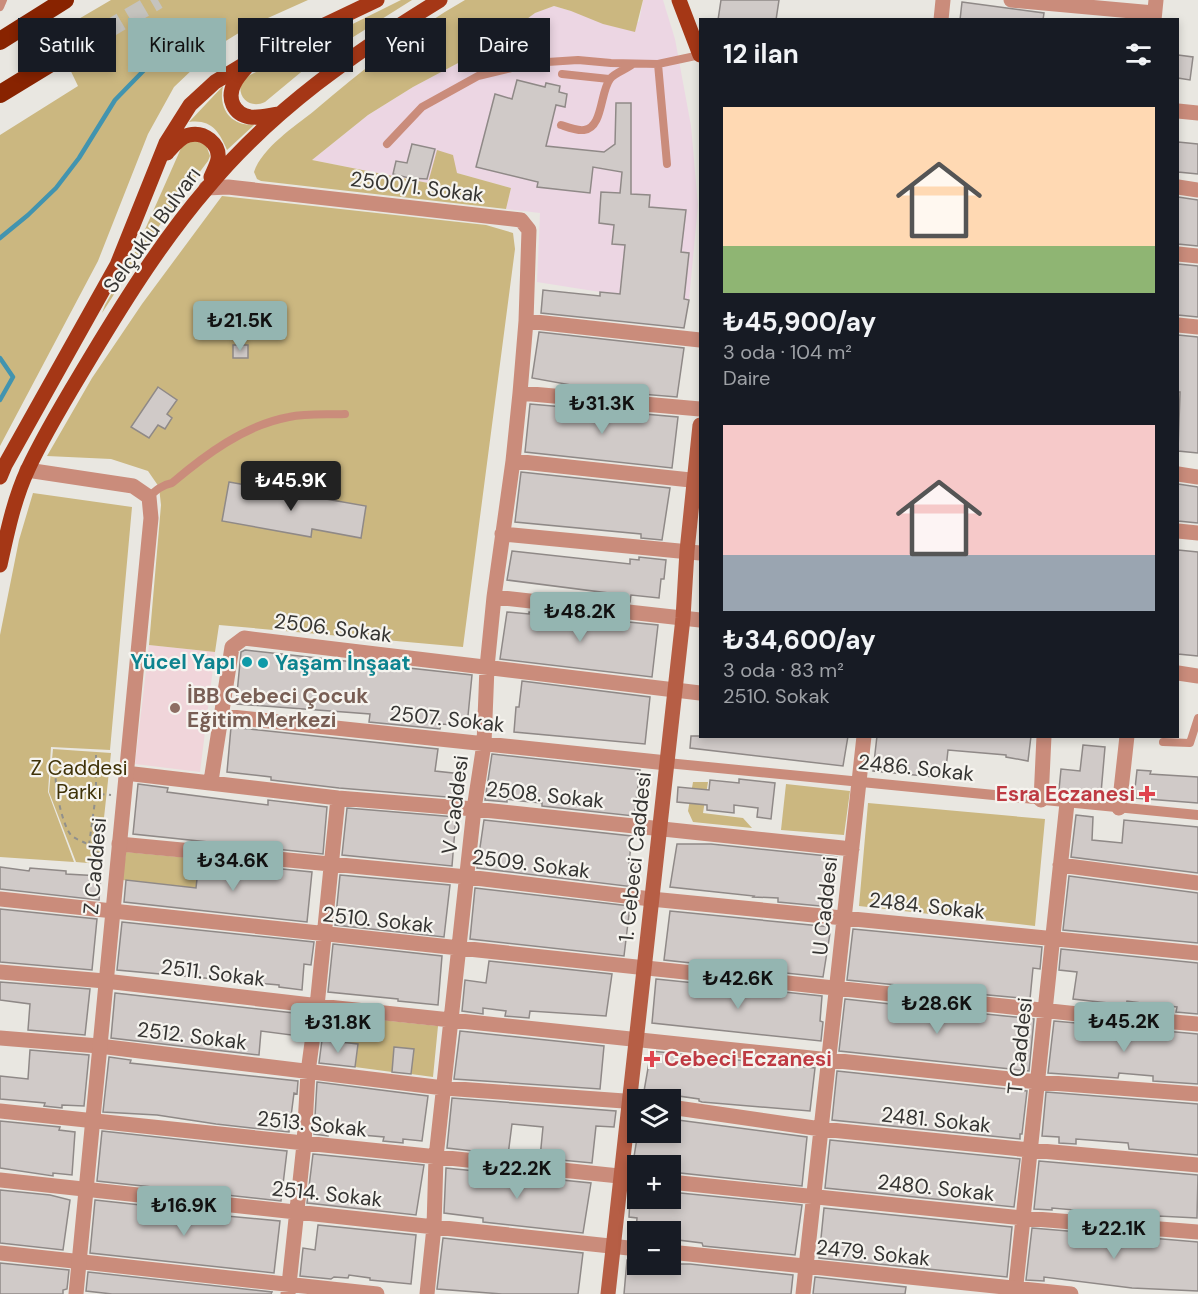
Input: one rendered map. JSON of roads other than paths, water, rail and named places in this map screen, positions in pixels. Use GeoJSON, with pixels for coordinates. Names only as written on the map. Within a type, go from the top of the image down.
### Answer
{"type":"FeatureCollection","features":[{"type":"Feature","properties":{"kind":"highway"},"geometry":{"type":"LineString","coordinates":[[0,41],[65,0]]}},
{"type":"Feature","properties":{"kind":"highway"},"geometry":{"type":"LineString","coordinates":[[0,94],[36,72]]}},
{"type":"Feature","properties":{"kind":"main road","name":"Selçuklu Bulvarı"},"geometry":{"type":"LineString","coordinates":[[339,18],[377,0]]}},
{"type":"Feature","properties":{"kind":"main road","name":"Selçuklu Bulvarı"},"geometry":{"type":"LineString","coordinates":[[0,565],[8,527],[27,470],[59,409],[117,314],[206,188],[279,114],[329,73],[440,0]]}},
{"type":"Feature","properties":{"kind":"main road"},"geometry":{"type":"LineString","coordinates":[[679,0],[699,52]]}},
{"type":"Feature","properties":{"kind":"main road"},"geometry":{"type":"LineString","coordinates":[[690,0],[699,50]]}},
{"type":"Feature","properties":{"kind":"main road","name":"Selçuklu Bulvarı"},"geometry":{"type":"LineString","coordinates":[[0,477],[117,265],[166,143],[190,105],[215,82],[238,68]]}},
{"type":"Feature","properties":{"kind":"main road"},"geometry":{"type":"LineString","coordinates":[[243,72],[234,83],[230,96],[232,105],[239,113],[249,117],[279,114]]}},
{"type":"Feature","properties":{"kind":"main road"},"geometry":{"type":"LineString","coordinates":[[158,163],[177,142],[188,135],[198,134],[207,137],[213,142],[218,152],[218,160],[206,188]]}},
{"type":"Feature","properties":{"kind":"main road","name":"1. Cebeci Caddesi"},"geometry":{"type":"LineString","coordinates":[[634,1089],[636,1040],[651,899],[683,618],[694,552],[699,444]]}},
{"type":"Feature","properties":{"kind":"main road","name":"1. Cebeci Caddesi"},"geometry":{"type":"LineString","coordinates":[[608,1294],[627,1140]]}},
{"type":"Feature","properties":{"kind":"street"},"geometry":{"type":"LineString","coordinates":[[941,18],[943,0]]}},
{"type":"Feature","properties":{"kind":"street"},"geometry":{"type":"LineString","coordinates":[[1011,0],[1154,11]]}},
{"type":"Feature","properties":{"kind":"street"},"geometry":{"type":"LineString","coordinates":[[1179,111],[1198,113]]}},
{"type":"Feature","properties":{"kind":"street","name":"2500/1. Sokak"},"geometry":{"type":"LineString","coordinates":[[206,188],[228,187],[520,220],[529,230],[526,321]]}},
{"type":"Feature","properties":{"kind":"street"},"geometry":{"type":"LineString","coordinates":[[1179,187],[1198,190]]}},
{"type":"Feature","properties":{"kind":"street"},"geometry":{"type":"LineString","coordinates":[[1179,254],[1198,256]]}},
{"type":"Feature","properties":{"kind":"street"},"geometry":{"type":"LineString","coordinates":[[526,321],[699,340]]}},
{"type":"Feature","properties":{"kind":"street","name":"V Caddesi"},"geometry":{"type":"LineString","coordinates":[[427,1294],[434,1227],[436,1157],[474,809],[484,744],[487,667],[513,461],[526,321]]}},
{"type":"Feature","properties":{"kind":"street"},"geometry":{"type":"LineString","coordinates":[[1179,325],[1198,327]]}},
{"type":"Feature","properties":{"kind":"street"},"geometry":{"type":"LineString","coordinates":[[520,393],[699,410]]}},
{"type":"Feature","properties":{"kind":"street"},"geometry":{"type":"LineString","coordinates":[[513,461],[697,481]]}},
{"type":"Feature","properties":{"kind":"street"},"geometry":{"type":"LineString","coordinates":[[27,470],[133,486],[149,497]]}},
{"type":"Feature","properties":{"kind":"street"},"geometry":{"type":"LineString","coordinates":[[1179,474],[1198,477]]}},
{"type":"Feature","properties":{"kind":"street","name":"Z Caddesi"},"geometry":{"type":"LineString","coordinates":[[76,1294],[125,773],[151,526],[149,497]]}},
{"type":"Feature","properties":{"kind":"street"},"geometry":{"type":"LineString","coordinates":[[1179,531],[1198,533]]}},
{"type":"Feature","properties":{"kind":"street"},"geometry":{"type":"LineString","coordinates":[[502,534],[694,552]]}},
{"type":"Feature","properties":{"kind":"street"},"geometry":{"type":"LineString","coordinates":[[495,597],[699,620]]}},
{"type":"Feature","properties":{"kind":"street","name":"2506. Sokak"},"geometry":{"type":"LineString","coordinates":[[211,782],[232,647],[244,638],[699,693]]}},
{"type":"Feature","properties":{"kind":"street"},"geometry":{"type":"LineString","coordinates":[[1179,673],[1198,676]]}},
{"type":"Feature","properties":{"kind":"street","name":"2507. Sokak"},"geometry":{"type":"LineString","coordinates":[[222,717],[667,763]]}},
{"type":"Feature","properties":{"kind":"street","name":"U Caddesi"},"geometry":{"type":"LineString","coordinates":[[803,1294],[864,738]]}},
{"type":"Feature","properties":{"kind":"street"},"geometry":{"type":"LineString","coordinates":[[1041,800],[1044,738]]}},
{"type":"Feature","properties":{"kind":"street"},"geometry":{"type":"LineString","coordinates":[[1119,807],[1127,738]]}},
{"type":"Feature","properties":{"kind":"street","name":"2486. Sokak"},"geometry":{"type":"LineString","coordinates":[[667,763],[1198,815]]}},
{"type":"Feature","properties":{"kind":"street","name":"2508. Sokak"},"geometry":{"type":"LineString","coordinates":[[125,773],[338,798],[474,809],[852,849]]}},
{"type":"Feature","properties":{"kind":"street"},"geometry":{"type":"LineString","coordinates":[[289,1289],[304,1144],[308,1072],[338,798]]}},
{"type":"Feature","properties":{"kind":"street","name":"T Caddesi"},"geometry":{"type":"LineString","coordinates":[[1016,1291],[1067,802]]}},
{"type":"Feature","properties":{"kind":"street","name":"2509. Sokak"},"geometry":{"type":"LineString","coordinates":[[118,850],[332,864],[467,877],[651,899]]}},
{"type":"Feature","properties":{"kind":"street"},"geometry":{"type":"LineString","coordinates":[[1060,865],[1198,883]]}},
{"type":"Feature","properties":{"kind":"street","name":"2484. Sokak"},"geometry":{"type":"LineString","coordinates":[[651,899],[1198,953]]}},
{"type":"Feature","properties":{"kind":"street","name":"2510. Sokak"},"geometry":{"type":"LineString","coordinates":[[0,900],[1045,1011],[1198,1024]]}},
{"type":"Feature","properties":{"kind":"street","name":"2511. Sokak"},"geometry":{"type":"LineString","coordinates":[[0,972],[105,981],[317,1006],[1038,1082],[1198,1094]]}},
{"type":"Feature","properties":{"kind":"street","name":"2512. Sokak"},"geometry":{"type":"LineString","coordinates":[[0,1038],[99,1046],[444,1088],[627,1102]]}},
{"type":"Feature","properties":{"kind":"street","name":"2481. Sokak"},"geometry":{"type":"LineString","coordinates":[[681,1109],[821,1129],[1198,1165]]}},
{"type":"Feature","properties":{"kind":"street","name":"2513. Sokak"},"geometry":{"type":"LineString","coordinates":[[0,1111],[621,1177]]}},
{"type":"Feature","properties":{"kind":"street"},"geometry":{"type":"LineString","coordinates":[[621,1177],[627,1177]]}},
{"type":"Feature","properties":{"kind":"street","name":"2514. Sokak"},"geometry":{"type":"LineString","coordinates":[[0,1180],[613,1246]]}},
{"type":"Feature","properties":{"kind":"street","name":"2480. Sokak"},"geometry":{"type":"LineString","coordinates":[[681,1183],[1023,1218],[1198,1232]]}},
{"type":"Feature","properties":{"kind":"street"},"geometry":{"type":"LineString","coordinates":[[613,1246],[627,1248]]}},
{"type":"Feature","properties":{"kind":"street"},"geometry":{"type":"LineString","coordinates":[[0,1253],[289,1289],[377,1294]]}},
{"type":"Feature","properties":{"kind":"street","name":"2479. Sokak"},"geometry":{"type":"LineString","coordinates":[[681,1253],[1016,1291],[1071,1294]]}},
{"type":"Feature","properties":{"kind":"lane"},"geometry":{"type":"LineString","coordinates":[[0,7],[3,0]]}},
{"type":"Feature","properties":{"kind":"lane"},"geometry":{"type":"LineString","coordinates":[[387,144],[423,107],[478,76],[532,63],[578,60],[658,64],[699,55]]}},
{"type":"Feature","properties":{"kind":"lane"},"geometry":{"type":"LineString","coordinates":[[561,125],[584,130],[590,128],[599,115],[602,97],[609,80],[635,63]]}},
{"type":"Feature","properties":{"kind":"lane"},"geometry":{"type":"LineString","coordinates":[[658,64],[667,164]]}},
{"type":"Feature","properties":{"kind":"lane"},"geometry":{"type":"LineString","coordinates":[[562,74],[609,80]]}},
{"type":"Feature","properties":{"kind":"lane"},"geometry":{"type":"LineString","coordinates":[[149,497],[164,485],[172,483],[215,450],[253,428],[289,417],[345,414]]}},
{"type":"Feature","properties":{"kind":"lane"},"geometry":{"type":"LineString","coordinates":[[1163,742],[1190,743],[1198,718]]}},
{"type":"Feature","properties":{"kind":"waterway"},"geometry":{"type":"LineString","coordinates":[[0,238],[56,188],[79,158],[115,100],[142,72]]}},
{"type":"Feature","properties":{"kind":"waterway"},"geometry":{"type":"LineString","coordinates":[[0,358],[13,377],[0,400]]}},
{"type":"Feature","properties":{"kind":"tunnel"},"geometry":{"type":"LineString","coordinates":[[116,25],[158,0]]}},
{"type":"Feature","properties":{"kind":"place","name":"Yücel Yapı"},"geometry":{"type":"Point","coordinates":[247,662]}},
{"type":"Feature","properties":{"kind":"place","name":"Yaşam İnşaat"},"geometry":{"type":"Point","coordinates":[263,663]}},
{"type":"Feature","properties":{"kind":"place","name":"İBB Cebeci Çocuk Eğitim Merkezi"},"geometry":{"type":"Point","coordinates":[175,708]}},
{"type":"Feature","properties":{"kind":"place","name":"Esra Eczanesi"},"geometry":{"type":"Point","coordinates":[1147,794]}},
{"type":"Feature","properties":{"kind":"place","name":"Cebeci Eczanesi"},"geometry":{"type":"Point","coordinates":[652,1059]}},
{"type":"Feature","properties":{"kind":"park label","name":"Z Caddesi Parkı"},"geometry":{"type":"Point","coordinates":[79,780]}}]}
